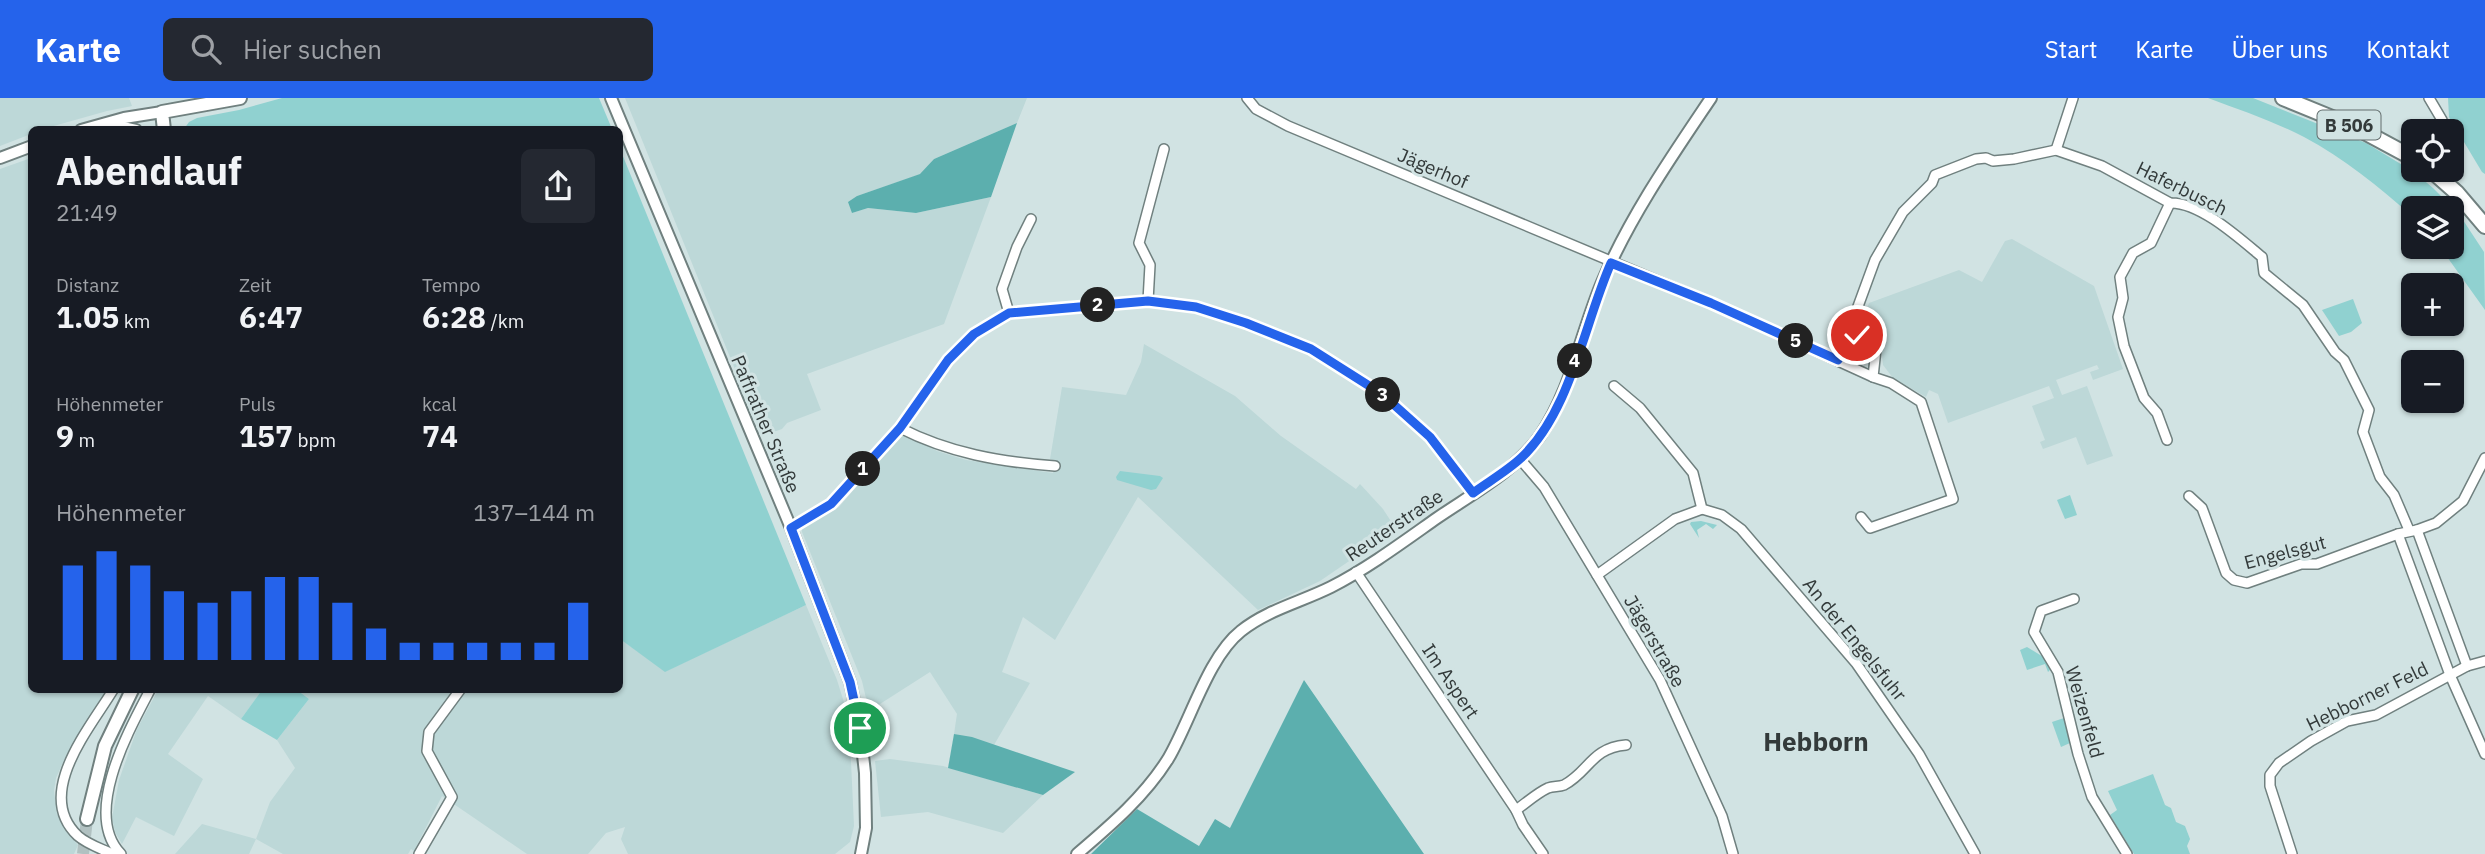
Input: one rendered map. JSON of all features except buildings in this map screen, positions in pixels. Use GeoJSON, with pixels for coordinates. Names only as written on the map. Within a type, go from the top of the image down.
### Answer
{"type":"FeatureCollection","features":[{"type":"Feature","properties":{"kind":"main road"},"geometry":{"type":"LineString","coordinates":[[164,126],[162,112],[240,98]]}},
{"type":"Feature","properties":{"kind":"main road","name":"B 506"},"geometry":{"type":"LineString","coordinates":[[2283,98],[2359,129],[2401,152]]}},
{"type":"Feature","properties":{"kind":"main road"},"geometry":{"type":"LineString","coordinates":[[2445,182],[2485,226]]}},
{"type":"Feature","properties":{"kind":"main road"},"geometry":{"type":"LineString","coordinates":[[87,819],[105,746],[131,693]]}},
{"type":"Feature","properties":{"kind":"street","name":"Paffrather Straße"},"geometry":{"type":"LineString","coordinates":[[611,98],[623,126]]}},
{"type":"Feature","properties":{"kind":"street","name":"Jägerhof"},"geometry":{"type":"LineString","coordinates":[[1247,98],[1256,109],[1288,126],[1711,303],[1891,383],[1921,402],[1953,499],[1870,528],[1861,517]]}},
{"type":"Feature","properties":{"kind":"street","name":"Reuterstraße"},"geometry":{"type":"LineString","coordinates":[[1077,854],[1123,815],[1154,779],[1168,758],[1210,672],[1230,641],[1259,619],[1331,587],[1356,572],[1520,459],[1552,416],[1569,378],[1611,263],[1679,145],[1711,98]]}},
{"type":"Feature","properties":{"kind":"street"},"geometry":{"type":"LineString","coordinates":[[1838,360],[1875,260],[1903,212],[1932,183],[1934,176],[1976,159],[2014,159],[2056,150],[2073,98]]}},
{"type":"Feature","properties":{"kind":"street"},"geometry":{"type":"LineString","coordinates":[[2430,98],[2441,119]]}},
{"type":"Feature","properties":{"kind":"street"},"geometry":{"type":"LineString","coordinates":[[93,126],[162,112]]}},
{"type":"Feature","properties":{"kind":"street","name":"Paffrather Straße"},"geometry":{"type":"LineString","coordinates":[[623,127],[791,528],[853,692],[865,773],[866,828],[861,854]]}},
{"type":"Feature","properties":{"kind":"street"},"geometry":{"type":"LineString","coordinates":[[0,158],[28,148]]}},
{"type":"Feature","properties":{"kind":"street"},"geometry":{"type":"LineString","coordinates":[[1148,301],[1150,265],[1139,243],[1164,149]]}},
{"type":"Feature","properties":{"kind":"street","name":"Haferbusch"},"geometry":{"type":"LineString","coordinates":[[2056,150],[2102,166],[2170,203],[2181,202],[2197,210],[2262,257],[2264,274],[2302,305],[2335,352],[2344,360],[2369,410],[2363,432],[2380,477],[2394,495],[2413,530],[2466,666]]}},
{"type":"Feature","properties":{"kind":"street"},"geometry":{"type":"LineString","coordinates":[[2167,440],[2157,413],[2144,398],[2124,346],[2118,317],[2123,298],[2120,277],[2133,253],[2151,243],[2170,203]]}},
{"type":"Feature","properties":{"kind":"street"},"geometry":{"type":"LineString","coordinates":[[1009,313],[1002,289],[1017,247],[1031,219]]}},
{"type":"Feature","properties":{"kind":"street"},"geometry":{"type":"LineString","coordinates":[[791,528],[831,504],[900,428],[948,360],[974,334],[1009,313],[1148,301],[1196,307],[1246,323],[1311,349],[1382,394],[1430,437],[1473,493]]}},
{"type":"Feature","properties":{"kind":"street"},"geometry":{"type":"LineString","coordinates":[[1849,332],[1867,339],[1876,349],[1873,377]]}},
{"type":"Feature","properties":{"kind":"street"},"geometry":{"type":"LineString","coordinates":[[1597,575],[1675,519],[1702,509],[1693,473],[1640,408],[1614,386]]}},
{"type":"Feature","properties":{"kind":"street"},"geometry":{"type":"LineString","coordinates":[[900,428],[960,453],[1055,466]]}},
{"type":"Feature","properties":{"kind":"street","name":"Engelsgut"},"geometry":{"type":"LineString","coordinates":[[2189,496],[2202,508],[2226,573],[2234,580],[2247,583],[2301,564],[2317,564],[2436,523],[2463,501],[2485,458]]}},
{"type":"Feature","properties":{"kind":"street","name":"Jägerstraße"},"geometry":{"type":"LineString","coordinates":[[1520,459],[1544,487],[1660,680],[1722,816],[1732,854]]}},
{"type":"Feature","properties":{"kind":"street","name":"An der Engelsfuhr"},"geometry":{"type":"LineString","coordinates":[[1702,509],[1722,515],[1741,529],[1856,663],[1919,754],[1975,854]]}},
{"type":"Feature","properties":{"kind":"street"},"geometry":{"type":"LineString","coordinates":[[2398,534],[2450,675],[2485,754]]}},
{"type":"Feature","properties":{"kind":"street","name":"Im Aspert"},"geometry":{"type":"LineString","coordinates":[[1356,572],[1543,854]]}},
{"type":"Feature","properties":{"kind":"street","name":"Weizenfeld"},"geometry":{"type":"LineString","coordinates":[[2074,599],[2041,611],[2034,632],[2058,672],[2078,754],[2092,797],[2127,854]]}},
{"type":"Feature","properties":{"kind":"street","name":"Hebborner Feld"},"geometry":{"type":"LineString","coordinates":[[2292,854],[2270,786],[2270,775],[2279,763],[2347,721],[2375,715],[2466,666],[2485,661]]}},
{"type":"Feature","properties":{"kind":"street"},"geometry":{"type":"LineString","coordinates":[[111,693],[66,767],[60,791],[62,807],[76,834],[113,854]]}},
{"type":"Feature","properties":{"kind":"street"},"geometry":{"type":"LineString","coordinates":[[121,854],[107,832],[105,807],[114,770],[132,724],[148,693]]}},
{"type":"Feature","properties":{"kind":"street"},"geometry":{"type":"LineString","coordinates":[[419,854],[452,797],[426,751],[429,732],[458,693]]}},
{"type":"Feature","properties":{"kind":"street"},"geometry":{"type":"LineString","coordinates":[[1516,810],[1550,787],[1562,786],[1581,772],[1585,764],[1611,746],[1626,745]]}},
{"type":"Feature","properties":{"kind":"shaded area"},"geometry":{"type":"Polygon","coordinates":[[[0,98],[129,98],[132,106],[54,126],[28,126],[28,135],[0,146],[0,98]]]}},
{"type":"Feature","properties":{"kind":"shaded area"},"geometry":{"type":"Polygon","coordinates":[[[282,98],[599,98],[611,126],[186,126],[197,118],[282,98]]]}},
{"type":"Feature","properties":{"kind":"shaded area"},"geometry":{"type":"Polygon","coordinates":[[[625,98],[1027,98],[1017,123],[934,159],[921,174],[857,196],[852,213],[868,208],[916,213],[991,197],[944,324],[807,374],[821,410],[762,436],[625,98]]]}},
{"type":"Feature","properties":{"kind":"shaded area"},"geometry":{"type":"Polygon","coordinates":[[[2208,98],[2253,98],[2366,143],[2401,164],[2401,182],[2426,182],[2441,196],[2401,196],[2401,207],[2361,174],[2319,145],[2256,116],[2208,98]]]}},
{"type":"Feature","properties":{"kind":"shaded area"},"geometry":{"type":"Polygon","coordinates":[[[2448,98],[2485,98],[2485,174],[2464,142],[2464,119],[2449,117],[2448,98]]]}},
{"type":"Feature","properties":{"kind":"shaded area"},"geometry":{"type":"Polygon","coordinates":[[[1017,123],[991,197],[916,213],[868,208],[852,213],[848,202],[857,196],[920,174],[934,159],[1017,123]]]}},
{"type":"Feature","properties":{"kind":"shaded area"},"geometry":{"type":"Polygon","coordinates":[[[623,156],[806,605],[665,672],[623,641],[623,156]]]}},
{"type":"Feature","properties":{"kind":"shaded area"},"geometry":{"type":"Polygon","coordinates":[[[28,159],[28,693],[104,693],[56,778],[54,791],[57,814],[78,845],[74,854],[0,854],[0,169],[28,159]]]}},
{"type":"Feature","properties":{"kind":"shaded area"},"geometry":{"type":"Polygon","coordinates":[[[2464,222],[2484,252],[2485,310],[2464,281],[2464,273],[2459,273],[2449,259],[2464,259],[2464,222]]]}},
{"type":"Feature","properties":{"kind":"shaded area"},"geometry":{"type":"Polygon","coordinates":[[[2012,239],[2094,286],[2123,369],[2093,380],[2090,372],[2099,369],[2097,365],[2056,380],[2062,395],[2087,386],[2113,456],[2087,465],[2076,437],[2043,449],[2040,442],[2045,440],[2032,406],[2054,398],[2049,386],[1948,423],[1938,394],[1929,390],[1926,397],[1893,378],[1883,365],[1881,344],[1874,335],[1860,329],[1869,303],[1959,270],[1982,282],[2005,241],[2012,239]]]}},
{"type":"Feature","properties":{"kind":"shaded area"},"geometry":{"type":"Polygon","coordinates":[[[2353,299],[2362,323],[2351,332],[2339,336],[2322,310],[2353,299]]]}},
{"type":"Feature","properties":{"kind":"shaded area"},"geometry":{"type":"Polygon","coordinates":[[[1144,344],[1235,396],[1281,436],[1356,489],[1360,484],[1383,509],[1396,529],[1320,581],[1258,610],[1138,497],[1055,640],[1023,617],[1002,672],[1030,683],[994,745],[954,734],[957,714],[930,672],[869,711],[862,681],[802,528],[839,507],[898,438],[906,435],[937,451],[966,460],[1053,473],[1055,461],[1050,459],[1062,387],[1126,395],[1141,362],[1144,344]]]}},
{"type":"Feature","properties":{"kind":"shaded area"},"geometry":{"type":"Polygon","coordinates":[[[1120,471],[1163,478],[1156,489],[1151,490],[1117,480],[1120,471]]]}},
{"type":"Feature","properties":{"kind":"shaded area"},"geometry":{"type":"Polygon","coordinates":[[[2070,495],[2077,515],[2065,519],[2057,500],[2070,495]]]}},
{"type":"Feature","properties":{"kind":"shaded area"},"geometry":{"type":"Polygon","coordinates":[[[1701,521],[1717,525],[1713,529],[1706,524],[1697,530],[1699,538],[1690,524],[1701,521]]]}},
{"type":"Feature","properties":{"kind":"shaded area"},"geometry":{"type":"Polygon","coordinates":[[[806,605],[837,680],[847,712],[854,826],[850,842],[835,854],[628,854],[621,839],[625,827],[606,833],[588,854],[527,854],[442,796],[414,851],[411,849],[408,854],[283,854],[256,839],[270,802],[295,768],[277,740],[309,699],[301,693],[623,693],[623,641],[666,671],[806,605]]]}},
{"type":"Feature","properties":{"kind":"shaded area"},"geometry":{"type":"Polygon","coordinates":[[[2027,647],[2045,658],[2050,670],[2048,672],[2045,664],[2027,670],[2020,650],[2027,647]]]}},
{"type":"Feature","properties":{"kind":"shaded area"},"geometry":{"type":"Polygon","coordinates":[[[1304,680],[1424,854],[1091,854],[1137,809],[1199,846],[1215,819],[1230,828],[1304,680]]]}},
{"type":"Feature","properties":{"kind":"shaded area"},"geometry":{"type":"Polygon","coordinates":[[[156,693],[260,693],[241,719],[208,696],[168,754],[203,779],[174,836],[136,817],[122,844],[115,832],[112,818],[119,780],[137,729],[156,693]]]}},
{"type":"Feature","properties":{"kind":"shaded area"},"geometry":{"type":"Polygon","coordinates":[[[260,693],[301,693],[309,699],[277,740],[241,719],[260,693]]]}},
{"type":"Feature","properties":{"kind":"shaded area"},"geometry":{"type":"Polygon","coordinates":[[[2064,718],[2070,743],[2061,747],[2052,722],[2064,718]]]}},
{"type":"Feature","properties":{"kind":"shaded area"},"geometry":{"type":"Polygon","coordinates":[[[954,734],[972,737],[1075,772],[1043,795],[948,768],[954,734]]]}},
{"type":"Feature","properties":{"kind":"shaded area"},"geometry":{"type":"Polygon","coordinates":[[[890,759],[943,766],[1043,795],[1003,833],[928,812],[881,817],[875,761],[890,759]]]}},
{"type":"Feature","properties":{"kind":"shaded area"},"geometry":{"type":"Polygon","coordinates":[[[2153,774],[2165,805],[2171,808],[2176,822],[2185,826],[2190,839],[2187,846],[2190,854],[2134,854],[2110,815],[2117,810],[2108,791],[2153,774]]]}},
{"type":"Feature","properties":{"kind":"shaded area"},"geometry":{"type":"Polygon","coordinates":[[[202,824],[256,839],[249,854],[175,854],[202,824]]]}},
{"type":"Feature","properties":{"kind":"tunnel"},"geometry":{"type":"LineString","coordinates":[[83,854],[87,819]]}},
{"type":"Feature","properties":{"kind":"district","name":"Hebborn"},"geometry":{"type":"Point","coordinates":[1816,741]}},
{"type":"Feature","properties":{"kind":"route"},"geometry":{"type":"LineString","coordinates":[[860,728],[850,682],[791,528],[831,504],[900,428],[948,360],[974,334],[1009,313],[1148,301],[1196,307],[1246,323],[1311,349],[1382,394],[1430,437],[1473,493],[1520,459],[1552,416],[1569,378],[1601,284],[1611,263],[1711,303],[1838,360],[1849,332],[1857,335]]}}]}
